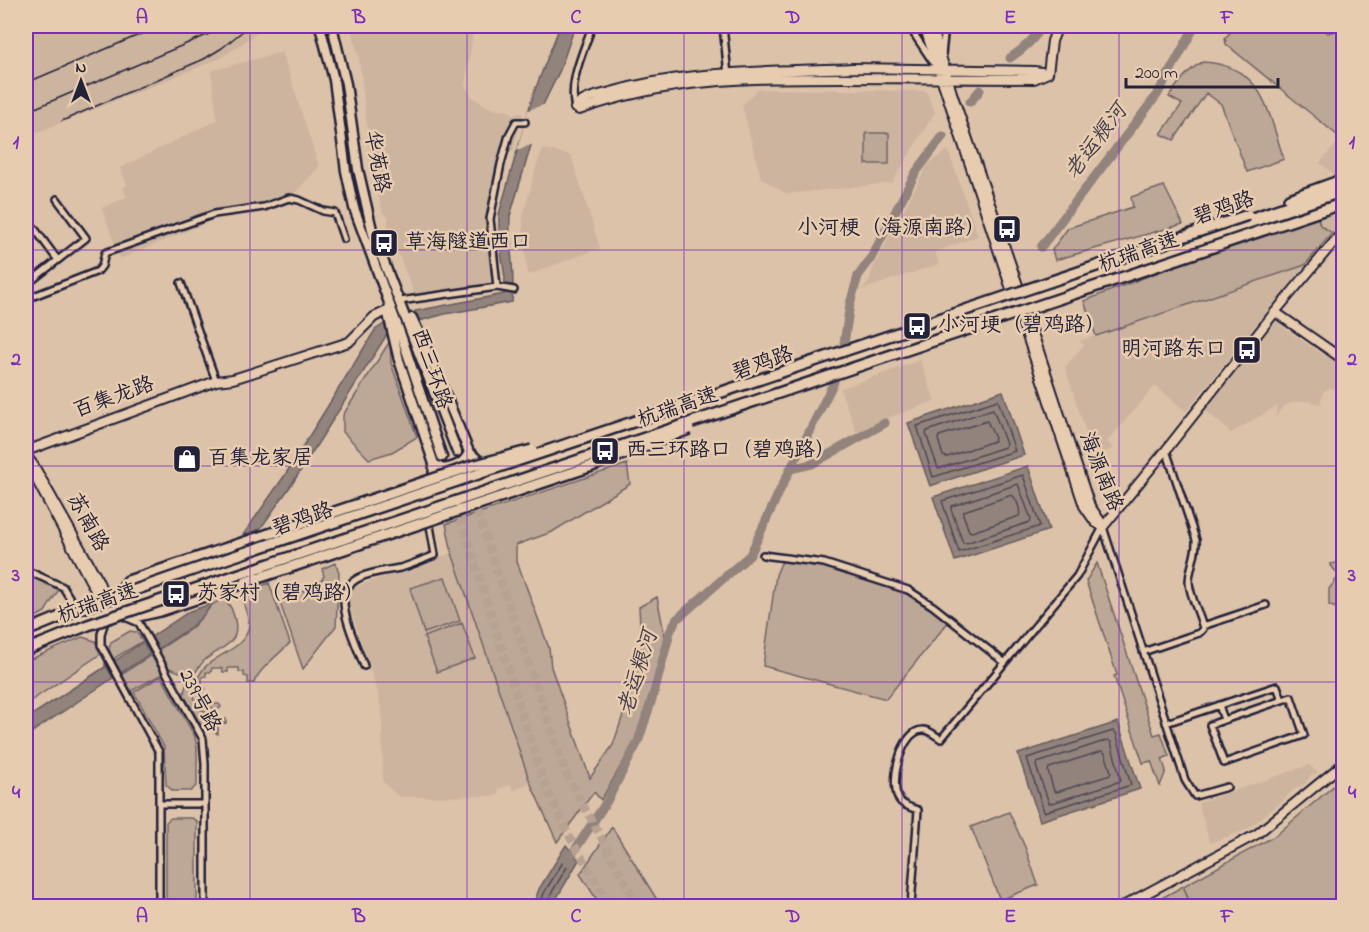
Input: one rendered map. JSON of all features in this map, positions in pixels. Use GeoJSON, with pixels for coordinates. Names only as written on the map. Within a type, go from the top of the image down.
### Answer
{"type":"FeatureCollection","features":[{"type":"Feature","properties":{"kind":"highway","name":"碧鸡路"},"geometry":{"type":"LineString","coordinates":[[26,637],[1020,302],[1344,183]]}},
{"type":"Feature","properties":{"kind":"highway","name":"杭瑞高速"},"geometry":{"type":"LineString","coordinates":[[26,631],[77,610],[1344,183]]}},
{"type":"Feature","properties":{"kind":"highway","name":"碧鸡路"},"geometry":{"type":"LineString","coordinates":[[461,489],[501,472],[1344,196]]}},
{"type":"Feature","properties":{"kind":"highway","name":"杭瑞高速"},"geometry":{"type":"LineString","coordinates":[[26,650],[88,625],[1344,203]]}},
{"type":"Feature","properties":{"kind":"highway"},"geometry":{"type":"LineString","coordinates":[[619,427],[472,466],[128,581],[108,609],[138,616],[160,611],[592,466],[825,377]]}},
{"type":"Feature","properties":{"kind":"highway","name":"碧鸡路"},"geometry":{"type":"LineString","coordinates":[[26,645],[108,609]]}},
{"type":"Feature","properties":{"kind":"main road","name":"华苑路"},"geometry":{"type":"LineString","coordinates":[[320,26],[334,80],[346,171],[354,208],[389,310]]}},
{"type":"Feature","properties":{"kind":"main road","name":"华苑路"},"geometry":{"type":"LineString","coordinates":[[332,26],[346,84],[351,130],[365,206],[383,262],[400,301]]}},
{"type":"Feature","properties":{"kind":"main road","name":"西三环路"},"geometry":{"type":"LineString","coordinates":[[400,301],[457,452]]}},
{"type":"Feature","properties":{"kind":"main road"},"geometry":{"type":"LineString","coordinates":[[400,301],[411,316],[426,348],[469,452],[479,462],[501,472]]}},
{"type":"Feature","properties":{"kind":"main road","name":"西三环路"},"geometry":{"type":"LineString","coordinates":[[389,310],[442,457]]}},
{"type":"Feature","properties":{"kind":"main road"},"geometry":{"type":"LineString","coordinates":[[389,310],[399,360],[434,464],[439,474],[461,489],[469,452]]}},
{"type":"Feature","properties":{"kind":"main road"},"geometry":{"type":"LineString","coordinates":[[434,464],[443,469],[458,465],[463,462],[469,452]]}},
{"type":"Feature","properties":{"kind":"main road"},"geometry":{"type":"LineString","coordinates":[[426,502],[432,487],[434,464]]}},
{"type":"Feature","properties":{"kind":"street"},"geometry":{"type":"LineString","coordinates":[[575,108],[573,98],[575,80],[591,26]]}},
{"type":"Feature","properties":{"kind":"street"},"geometry":{"type":"LineString","coordinates":[[723,26],[728,76]]}},
{"type":"Feature","properties":{"kind":"street"},"geometry":{"type":"LineString","coordinates":[[910,26],[941,70]]}},
{"type":"Feature","properties":{"kind":"street","name":"海源南路"},"geometry":{"type":"LineString","coordinates":[[924,26],[1020,302],[1084,506],[1095,522],[1103,526]]}},
{"type":"Feature","properties":{"kind":"street","name":"海源南路"},"geometry":{"type":"LineString","coordinates":[[932,26],[941,60],[941,70]]}},
{"type":"Feature","properties":{"kind":"street"},"geometry":{"type":"LineString","coordinates":[[941,60],[945,26]]}},
{"type":"Feature","properties":{"kind":"street"},"geometry":{"type":"LineString","coordinates":[[1048,73],[1052,41],[1058,26]]}},
{"type":"Feature","properties":{"kind":"street"},"geometry":{"type":"LineString","coordinates":[[728,76],[854,68],[1048,73]]}},
{"type":"Feature","properties":{"kind":"street"},"geometry":{"type":"LineString","coordinates":[[575,108],[580,102],[628,87],[678,77],[1034,79],[1048,73]]}},
{"type":"Feature","properties":{"kind":"street"},"geometry":{"type":"LineString","coordinates":[[500,288],[490,219],[509,135],[516,122],[525,122]]}},
{"type":"Feature","properties":{"kind":"street"},"geometry":{"type":"LineString","coordinates":[[26,299],[98,271],[102,266],[105,253],[214,214],[264,207],[290,198],[323,211],[335,213],[344,239]]}},
{"type":"Feature","properties":{"kind":"street"},"geometry":{"type":"LineString","coordinates":[[26,285],[86,238],[57,199]]}},
{"type":"Feature","properties":{"kind":"street"},"geometry":{"type":"LineString","coordinates":[[26,217],[57,260]]}},
{"type":"Feature","properties":{"kind":"street"},"geometry":{"type":"LineString","coordinates":[[911,906],[918,810],[900,801],[897,795],[895,774],[901,750],[906,742],[920,730],[925,730],[941,739],[1077,576],[1103,526],[1344,230]]}},
{"type":"Feature","properties":{"kind":"street"},"geometry":{"type":"LineString","coordinates":[[181,283],[216,381]]}},
{"type":"Feature","properties":{"kind":"street"},"geometry":{"type":"LineString","coordinates":[[400,301],[500,288],[514,290]]}},
{"type":"Feature","properties":{"kind":"street","name":"百集龙路"},"geometry":{"type":"LineString","coordinates":[[26,455],[216,381],[233,379],[349,342],[374,317],[389,310]]}},
{"type":"Feature","properties":{"kind":"street"},"geometry":{"type":"LineString","coordinates":[[1275,312],[1344,360]]}},
{"type":"Feature","properties":{"kind":"street"},"geometry":{"type":"LineString","coordinates":[[1166,450],[1196,540],[1197,547],[1189,579],[1203,626]]}},
{"type":"Feature","properties":{"kind":"street","name":"苏南路"},"geometry":{"type":"LineString","coordinates":[[26,455],[68,526],[108,609]]}},
{"type":"Feature","properties":{"kind":"street"},"geometry":{"type":"LineString","coordinates":[[364,666],[345,609],[345,590],[354,579],[435,555],[426,502]]}},
{"type":"Feature","properties":{"kind":"street"},"geometry":{"type":"LineString","coordinates":[[1103,526],[1185,780],[1195,796],[1227,787]]}},
{"type":"Feature","properties":{"kind":"street"},"geometry":{"type":"LineString","coordinates":[[763,555],[824,563],[908,590],[921,597],[1004,662]]}},
{"type":"Feature","properties":{"kind":"street"},"geometry":{"type":"LineString","coordinates":[[26,570],[63,587],[77,610]]}},
{"type":"Feature","properties":{"kind":"street"},"geometry":{"type":"LineString","coordinates":[[1143,652],[1199,633],[1203,626],[1266,605]]}},
{"type":"Feature","properties":{"kind":"street"},"geometry":{"type":"LineString","coordinates":[[108,609],[101,634],[101,645],[159,752],[159,906]]}},
{"type":"Feature","properties":{"kind":"street","name":"239号路"},"geometry":{"type":"LineString","coordinates":[[108,609],[139,623],[203,739],[205,906]]}},
{"type":"Feature","properties":{"kind":"street"},"geometry":{"type":"LineString","coordinates":[[1166,723],[1277,686],[1282,700]]}},
{"type":"Feature","properties":{"kind":"street"},"geometry":{"type":"LineString","coordinates":[[1291,697],[1304,735],[1224,763],[1210,725],[1224,720],[1291,697]]}},
{"type":"Feature","properties":{"kind":"street"},"geometry":{"type":"LineString","coordinates":[[1219,705],[1224,720]]}},
{"type":"Feature","properties":{"kind":"street"},"geometry":{"type":"LineString","coordinates":[[1124,906],[1257,834],[1344,764]]}},
{"type":"Feature","properties":{"kind":"street"},"geometry":{"type":"LineString","coordinates":[[160,804],[205,804]]}},
{"type":"Feature","properties":{"kind":"shaded area"},"geometry":{"type":"Polygon","coordinates":[[[26,26],[268,26],[221,58],[26,137],[26,26]]]}},
{"type":"Feature","properties":{"kind":"shaded area"},"geometry":{"type":"Polygon","coordinates":[[[350,26],[474,26],[465,85],[473,98],[492,109],[506,110],[514,114],[523,113],[513,151],[503,155],[491,218],[496,283],[488,287],[415,296],[388,227],[388,217],[383,213],[373,177],[359,58],[350,26]]]}},
{"type":"Feature","properties":{"kind":"shaded area"},"geometry":{"type":"Polygon","coordinates":[[[1236,26],[1320,26],[1328,33],[1343,29],[1343,140],[1226,44],[1225,38],[1236,26]]]}},
{"type":"Feature","properties":{"kind":"shaded area"},"geometry":{"type":"Polygon","coordinates":[[[282,52],[319,167],[282,207],[218,218],[120,259],[102,208],[127,197],[123,188],[127,185],[120,168],[217,120],[211,71],[282,52]]]}},
{"type":"Feature","properties":{"kind":"shaded area"},"geometry":{"type":"Polygon","coordinates":[[[1203,62],[1224,65],[1239,72],[1251,82],[1267,108],[1284,159],[1247,172],[1221,104],[1206,93],[1174,140],[1161,134],[1182,104],[1169,97],[1188,72],[1203,62]]]}},
{"type":"Feature","properties":{"kind":"shaded area"},"geometry":{"type":"Polygon","coordinates":[[[758,89],[926,91],[935,112],[892,183],[787,194],[761,178],[742,105],[758,89]]]}},
{"type":"Feature","properties":{"kind":"shaded area"},"geometry":{"type":"Polygon","coordinates":[[[866,133],[889,133],[889,164],[866,164],[866,133]]]}},
{"type":"Feature","properties":{"kind":"shaded area"},"geometry":{"type":"Polygon","coordinates":[[[1341,138],[1343,140],[1343,172],[1335,175],[1320,163],[1341,138]]]}},
{"type":"Feature","properties":{"kind":"shaded area"},"geometry":{"type":"Polygon","coordinates":[[[543,149],[571,155],[600,248],[528,275],[523,216],[543,149]]]}},
{"type":"Feature","properties":{"kind":"shaded area"},"geometry":{"type":"Polygon","coordinates":[[[948,150],[978,236],[935,252],[939,264],[861,290],[869,282],[873,268],[928,164],[948,150]]]}},
{"type":"Feature","properties":{"kind":"shaded area"},"geometry":{"type":"Polygon","coordinates":[[[1164,186],[1183,224],[1055,260],[1052,250],[1068,228],[1133,207],[1131,197],[1164,186]]]}},
{"type":"Feature","properties":{"kind":"shaded area"},"geometry":{"type":"Polygon","coordinates":[[[1343,208],[1343,220],[1334,234],[1320,225],[1318,217],[1343,208]]]}},
{"type":"Feature","properties":{"kind":"shaded area"},"geometry":{"type":"Polygon","coordinates":[[[1318,218],[1320,225],[1332,233],[1305,265],[1096,336],[1084,301],[1171,267],[1318,218]]]}},
{"type":"Feature","properties":{"kind":"shaded area"},"geometry":{"type":"Polygon","coordinates":[[[1305,265],[1186,411],[1155,386],[1107,442],[1113,448],[1094,458],[1065,367],[1084,345],[1080,341],[1305,265]]]}},
{"type":"Feature","properties":{"kind":"shaded area"},"geometry":{"type":"Polygon","coordinates":[[[1274,318],[1288,331],[1325,356],[1343,364],[1343,392],[1329,388],[1323,392],[1320,404],[1310,401],[1294,402],[1283,406],[1275,418],[1277,406],[1231,433],[1203,408],[1274,318]]]}},
{"type":"Feature","properties":{"kind":"shaded area"},"geometry":{"type":"Polygon","coordinates":[[[390,341],[391,363],[417,437],[392,452],[369,459],[343,432],[343,415],[390,341]]]}},
{"type":"Feature","properties":{"kind":"shaded area"},"geometry":{"type":"Polygon","coordinates":[[[920,360],[935,401],[885,419],[857,433],[840,389],[920,360]]]}},
{"type":"Feature","properties":{"kind":"shaded area"},"geometry":{"type":"Polygon","coordinates":[[[627,464],[630,484],[552,532],[516,545],[516,559],[549,648],[551,667],[590,778],[613,745],[629,697],[641,645],[639,607],[657,597],[666,642],[635,742],[601,800],[594,792],[557,842],[530,782],[452,553],[446,524],[627,464]]]}},
{"type":"Feature","properties":{"kind":"shaded area"},"geometry":{"type":"Polygon","coordinates":[[[452,553],[530,782],[513,791],[511,785],[498,789],[499,795],[492,796],[399,797],[383,782],[382,713],[377,690],[347,599],[352,588],[452,553]]]}},
{"type":"Feature","properties":{"kind":"shaded area"},"geometry":{"type":"Polygon","coordinates":[[[790,559],[827,566],[907,591],[926,601],[949,621],[886,699],[763,666],[776,575],[781,563],[790,559]]]}},
{"type":"Feature","properties":{"kind":"shaded area"},"geometry":{"type":"Polygon","coordinates":[[[1344,562],[1343,611],[1329,605],[1329,589],[1339,576],[1330,564],[1344,562]]]}},
{"type":"Feature","properties":{"kind":"shaded area"},"geometry":{"type":"Polygon","coordinates":[[[335,563],[339,572],[336,626],[303,669],[279,600],[318,586],[324,576],[322,569],[335,563]]]}},
{"type":"Feature","properties":{"kind":"shaded area"},"geometry":{"type":"Polygon","coordinates":[[[1097,563],[1154,735],[1161,733],[1169,756],[1162,759],[1166,771],[1160,786],[1151,761],[1143,763],[1086,581],[1097,563]]]}},
{"type":"Feature","properties":{"kind":"shaded area"},"geometry":{"type":"Polygon","coordinates":[[[26,572],[59,589],[45,612],[30,620],[26,617],[26,572]]]}},
{"type":"Feature","properties":{"kind":"shaded area"},"geometry":{"type":"Polygon","coordinates":[[[445,577],[460,621],[424,633],[410,588],[445,577]]]}},
{"type":"Feature","properties":{"kind":"shaded area"},"geometry":{"type":"Polygon","coordinates":[[[269,583],[290,643],[264,668],[254,683],[248,683],[248,677],[244,676],[244,672],[239,672],[239,668],[228,668],[228,672],[223,672],[222,668],[212,668],[211,672],[206,672],[206,676],[202,677],[202,687],[206,689],[202,689],[202,700],[206,700],[207,704],[219,704],[221,707],[219,709],[205,707],[197,692],[199,676],[211,662],[244,639],[249,625],[243,602],[244,593],[269,583]]]}},
{"type":"Feature","properties":{"kind":"shaded area"},"geometry":{"type":"Polygon","coordinates":[[[222,599],[230,606],[236,623],[236,631],[231,642],[206,659],[194,674],[185,674],[169,668],[158,650],[192,628],[213,604],[222,599]]]}},
{"type":"Feature","properties":{"kind":"shaded area"},"geometry":{"type":"Polygon","coordinates":[[[462,623],[475,658],[437,672],[424,637],[462,623]]]}},
{"type":"Feature","properties":{"kind":"shaded area"},"geometry":{"type":"Polygon","coordinates":[[[130,631],[136,632],[143,641],[113,659],[109,649],[111,642],[130,631]]]}},
{"type":"Feature","properties":{"kind":"shaded area"},"geometry":{"type":"Polygon","coordinates":[[[82,637],[95,641],[102,653],[26,704],[26,661],[82,637]]]}},
{"type":"Feature","properties":{"kind":"shaded area"},"geometry":{"type":"Polygon","coordinates":[[[151,655],[162,674],[131,691],[122,674],[151,655]]]}},
{"type":"Feature","properties":{"kind":"shaded area"},"geometry":{"type":"Polygon","coordinates":[[[161,676],[195,737],[197,785],[191,791],[173,791],[166,785],[164,747],[134,692],[161,676]]]}},
{"type":"Feature","properties":{"kind":"shaded area"},"geometry":{"type":"Polygon","coordinates":[[[191,677],[196,704],[199,708],[218,719],[226,719],[226,723],[218,724],[218,734],[201,725],[184,695],[187,678],[191,677]]]}},
{"type":"Feature","properties":{"kind":"shaded area"},"geometry":{"type":"Polygon","coordinates":[[[1309,765],[1318,773],[1310,776],[1306,783],[1293,790],[1283,801],[1246,830],[1210,843],[1198,803],[1309,765]]]}},
{"type":"Feature","properties":{"kind":"shaded area"},"geometry":{"type":"Polygon","coordinates":[[[1343,778],[1343,886],[1332,906],[1147,906],[1275,836],[1343,778]]]}},
{"type":"Feature","properties":{"kind":"shaded area"},"geometry":{"type":"Polygon","coordinates":[[[1009,812],[1025,847],[1038,885],[1000,900],[971,827],[1009,812]]]}},
{"type":"Feature","properties":{"kind":"shaded area"},"geometry":{"type":"Polygon","coordinates":[[[171,818],[192,818],[197,821],[197,906],[166,906],[166,822],[171,818]]]}},
{"type":"Feature","properties":{"kind":"shaded area"},"geometry":{"type":"Polygon","coordinates":[[[612,827],[662,906],[601,906],[580,874],[612,827]]]}},
{"type":"Feature","properties":{"kind":"water"},"geometry":{"type":"Polygon","coordinates":[[[560,26],[575,26],[560,70],[543,105],[510,216],[512,302],[419,321],[415,311],[504,294],[505,278],[499,240],[499,214],[533,95],[560,26]]]}},
{"type":"Feature","properties":{"kind":"water"},"geometry":{"type":"Polygon","coordinates":[[[384,324],[388,333],[292,484],[260,529],[243,535],[285,475],[375,330],[384,324]]]}},
{"type":"Feature","properties":{"kind":"water"},"geometry":{"type":"Polygon","coordinates":[[[1003,391],[1024,455],[930,486],[908,423],[1003,391]]]}},
{"type":"Feature","properties":{"kind":"water"},"geometry":{"type":"Polygon","coordinates":[[[1028,466],[1049,530],[955,561],[933,497],[1028,466]]]}},
{"type":"Feature","properties":{"kind":"water"},"geometry":{"type":"Polygon","coordinates":[[[211,604],[195,624],[158,649],[151,637],[190,611],[211,604]]]}},
{"type":"Feature","properties":{"kind":"water"},"geometry":{"type":"Polygon","coordinates":[[[143,642],[150,654],[121,673],[113,659],[116,660],[143,642]]]}},
{"type":"Feature","properties":{"kind":"water"},"geometry":{"type":"Polygon","coordinates":[[[105,664],[113,678],[26,736],[26,719],[105,667],[105,664]]]}},
{"type":"Feature","properties":{"kind":"water"},"geometry":{"type":"Polygon","coordinates":[[[1118,722],[1140,789],[1040,821],[1018,754],[1118,722]]]}},
{"type":"Feature","properties":{"kind":"water"},"geometry":{"type":"Polygon","coordinates":[[[566,845],[579,860],[552,906],[533,906],[539,889],[566,845]]]}},
{"type":"Feature","properties":{"kind":"pier"},"geometry":{"type":"Polygon","coordinates":[[[546,104],[534,144],[517,150],[528,110],[546,104]]]}},
{"type":"Feature","properties":{"kind":"waterway","name":"老运粮河"},"geometry":{"type":"LineString","coordinates":[[1010,58],[1028,44],[1042,26]]}},
{"type":"Feature","properties":{"kind":"waterway","name":"老运粮河"},"geometry":{"type":"LineString","coordinates":[[1041,247],[1157,95],[1195,26]]}},
{"type":"Feature","properties":{"kind":"waterway","name":"老运粮河"},"geometry":{"type":"LineString","coordinates":[[970,102],[980,90]]}},
{"type":"Feature","properties":{"kind":"waterway","name":"老运粮河"},"geometry":{"type":"LineString","coordinates":[[844,343],[850,304],[858,276],[870,260],[916,172],[943,136]]}},
{"type":"Feature","properties":{"kind":"waterway","name":"老运粮河"},"geometry":{"type":"LineString","coordinates":[[567,862],[607,801],[638,742],[670,632],[676,620],[750,555],[834,382]]}},
{"type":"Feature","properties":{"kind":"waterway","name":"老运粮河"},"geometry":{"type":"LineString","coordinates":[[790,469],[812,464],[885,423]]}},
{"type":"Feature","properties":{"kind":"waterway"},"geometry":{"type":"LineString","coordinates":[[1184,888],[1189,901],[1188,906]]}},
{"type":"Feature","properties":{"kind":"tunnel"},"geometry":{"type":"LineString","coordinates":[[473,500],[566,773],[638,906]]}},
{"type":"Feature","properties":{"kind":"tunnel"},"geometry":{"type":"LineString","coordinates":[[457,506],[542,777],[569,836],[611,906]]}},
{"type":"Feature","properties":{"kind":"railway"},"geometry":{"type":"LineString","coordinates":[[26,83],[160,26]]}},
{"type":"Feature","properties":{"kind":"railway"},"geometry":{"type":"LineString","coordinates":[[26,112],[228,26]]}},
{"type":"Feature","properties":{"kind":"railway"},"geometry":{"type":"LineString","coordinates":[[62,121],[204,59],[249,26]]}},
{"type":"Feature","properties":{"kind":"place","name":"小河梗（海源南路）"},"geometry":{"type":"Point","coordinates":[1007,229]}},
{"type":"Feature","properties":{"kind":"place","name":"草海隧道西口"},"geometry":{"type":"Point","coordinates":[384,243]}},
{"type":"Feature","properties":{"kind":"place","name":"小河埂（碧鸡路）"},"geometry":{"type":"Point","coordinates":[917,326]}},
{"type":"Feature","properties":{"kind":"place","name":"明河路东口"},"geometry":{"type":"Point","coordinates":[1247,350]}},
{"type":"Feature","properties":{"kind":"place","name":"西三环路口（碧鸡路）"},"geometry":{"type":"Point","coordinates":[605,451]}},
{"type":"Feature","properties":{"kind":"place","name":"百集龙家居"},"geometry":{"type":"Point","coordinates":[187,459]}},
{"type":"Feature","properties":{"kind":"place","name":"苏家村（碧鸡路）"},"geometry":{"type":"Point","coordinates":[176,594]}}]}
